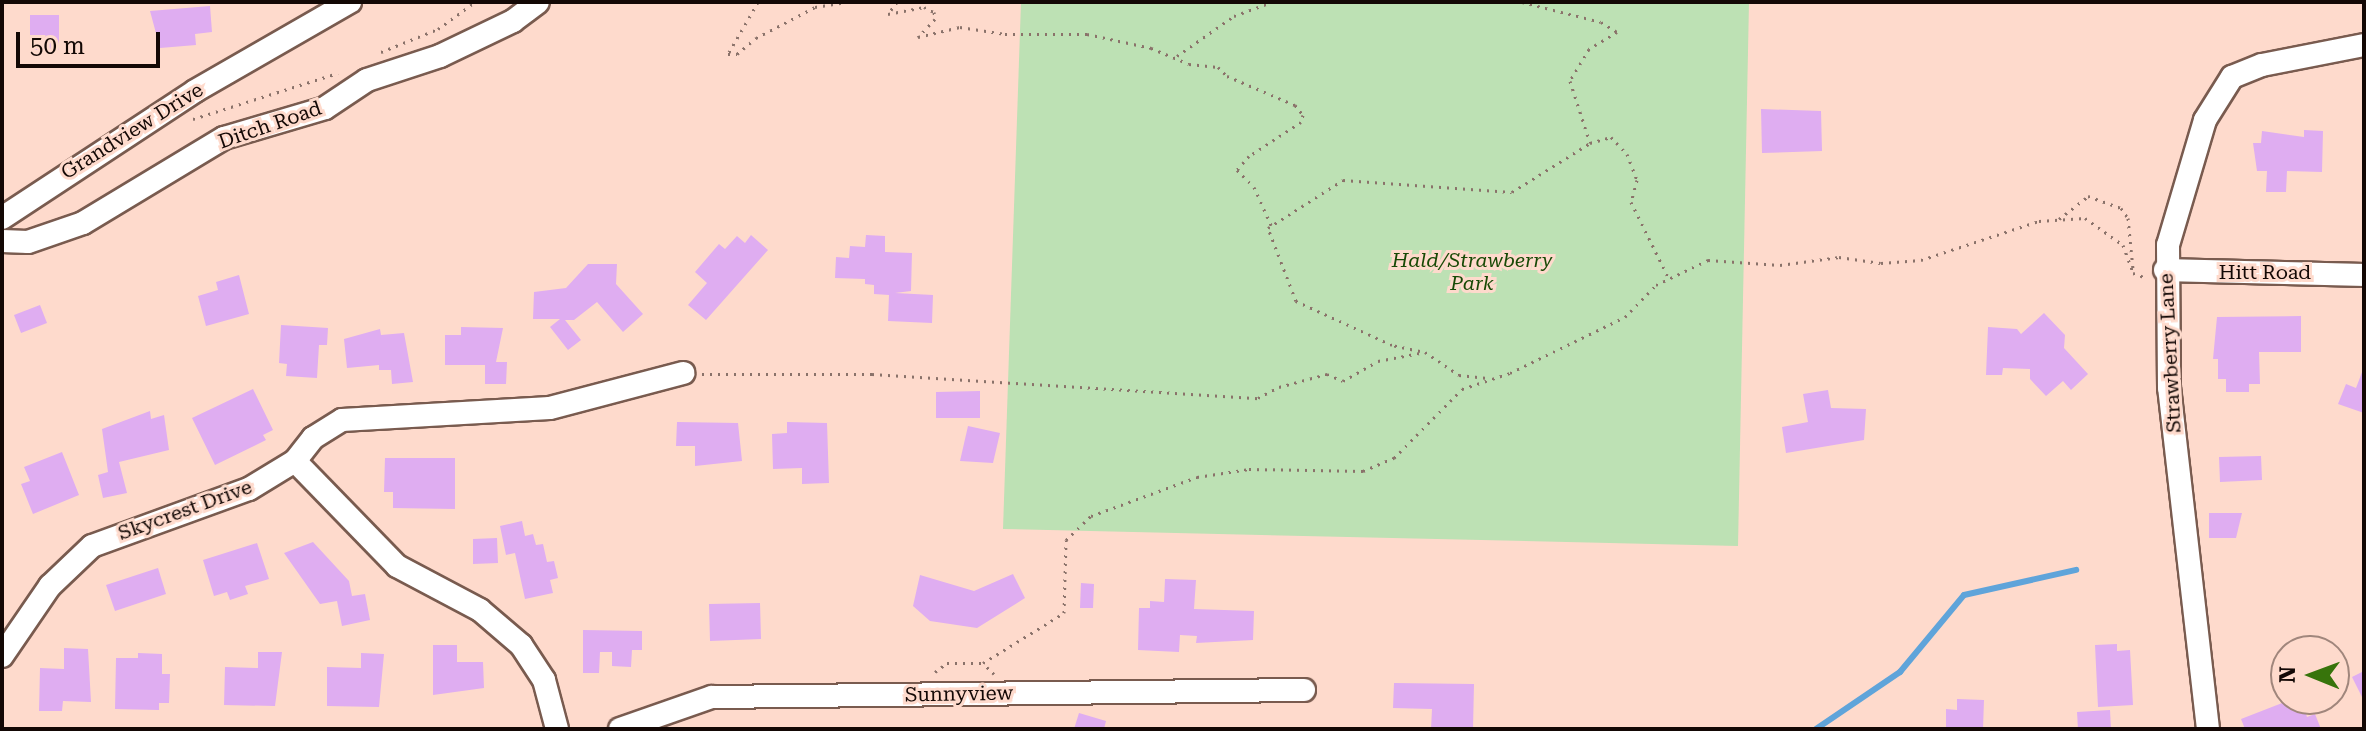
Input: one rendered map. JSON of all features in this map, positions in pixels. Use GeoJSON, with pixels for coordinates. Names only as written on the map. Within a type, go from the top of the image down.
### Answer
{"type":"FeatureCollection","features":[{"type":"Feature","properties":{"kind":"street","name":"Grandview Drive"},"geometry":{"type":"LineString","coordinates":[[2,218],[195,91],[350,2]]}},
{"type":"Feature","properties":{"kind":"street","name":"Ditch Road"},"geometry":{"type":"LineString","coordinates":[[2,241],[28,242],[83,223],[224,138],[325,108],[367,80],[440,56],[513,21],[538,2]]}},
{"type":"Feature","properties":{"kind":"street","name":"Strawberry Lane"},"geometry":{"type":"LineString","coordinates":[[2208,729],[2169,388],[2165,277],[2189,162],[2223,87],[2244,70],[2364,45]]}},
{"type":"Feature","properties":{"kind":"street","name":"Hitt Road"},"geometry":{"type":"LineString","coordinates":[[2165,277],[2364,275]]}},
{"type":"Feature","properties":{"kind":"street","name":"Skycrest Drive"},"geometry":{"type":"LineString","coordinates":[[2,656],[50,586],[92,546],[249,489],[295,461],[313,438],[357,416],[520,412],[683,373]]}},
{"type":"Feature","properties":{"kind":"street"},"geometry":{"type":"LineString","coordinates":[[295,461],[397,566],[480,610],[521,645],[544,680],[557,729]]}},
{"type":"Feature","properties":{"kind":"street","name":"Sunnyview"},"geometry":{"type":"LineString","coordinates":[[620,729],[712,697],[1304,690]]}},
{"type":"Feature","properties":{"kind":"path"},"geometry":{"type":"LineString","coordinates":[[758,2],[728,54],[815,7],[847,2]]}},
{"type":"Feature","properties":{"kind":"path"},"geometry":{"type":"LineString","coordinates":[[897,2],[888,14],[924,7],[934,12],[935,19],[918,37],[960,27],[1005,34],[1087,34],[1177,56],[1189,64],[1218,67],[1227,76],[1295,105],[1303,115],[1301,122],[1249,156],[1237,170],[1254,187],[1271,225],[1296,301],[1392,345],[1425,352],[1459,375],[1493,378]]}},
{"type":"Feature","properties":{"kind":"path"},"geometry":{"type":"LineString","coordinates":[[1177,56],[1234,16],[1272,2]]}},
{"type":"Feature","properties":{"kind":"path"},"geometry":{"type":"LineString","coordinates":[[1522,2],[1601,22],[1617,32],[1589,49],[1570,81],[1590,143]]}},
{"type":"Feature","properties":{"kind":"path"},"geometry":{"type":"LineString","coordinates":[[1271,225],[1343,180],[1512,192],[1590,143],[1611,137],[1627,154],[1637,180],[1631,202],[1669,279]]}},
{"type":"Feature","properties":{"kind":"path"},"geometry":{"type":"LineString","coordinates":[[2058,220],[2088,196],[2121,208],[2128,218],[2133,273]]}},
{"type":"Feature","properties":{"kind":"path"},"geometry":{"type":"LineString","coordinates":[[903,694],[947,663],[983,663],[1064,613],[1066,540],[1091,516],[1197,477],[1249,469],[1363,471],[1394,458],[1462,389],[1493,378],[1625,317],[1656,285],[1708,260],[1780,265],[1839,257],[1881,263],[1921,260],[2039,221],[2085,218],[2123,245],[2133,273]]}},
{"type":"Feature","properties":{"kind":"path"},"geometry":{"type":"LineString","coordinates":[[2133,273],[2165,277]]}},
{"type":"Feature","properties":{"kind":"path"},"geometry":{"type":"LineString","coordinates":[[683,373],[872,374],[1258,398],[1279,387],[1327,374],[1343,381],[1378,361],[1425,352]]}},
{"type":"Feature","properties":{"kind":"path"},"geometry":{"type":"LineString","coordinates":[[983,663],[996,675],[1003,693]]}},
{"type":"Feature","properties":{"kind":"green space","name":"Hald/Strawberry Park"},"geometry":{"type":"Polygon","coordinates":[[[1021,2],[1749,2],[1738,546],[1003,529],[1021,2]]]}},
{"type":"Feature","properties":{"kind":"building"},"geometry":{"type":"Polygon","coordinates":[[[210,6],[212,32],[195,34],[196,45],[160,48],[150,11],[210,6]]]}},
{"type":"Feature","properties":{"kind":"building"},"geometry":{"type":"Polygon","coordinates":[[[30,15],[59,15],[59,50],[30,50],[30,15]]]}},
{"type":"Feature","properties":{"kind":"building"},"geometry":{"type":"Polygon","coordinates":[[[1761,109],[1821,111],[1822,151],[1762,153],[1761,109]]]}},
{"type":"Feature","properties":{"kind":"building"},"geometry":{"type":"Polygon","coordinates":[[[2304,130],[2323,131],[2322,172],[2287,171],[2286,192],[2266,192],[2267,171],[2257,171],[2253,143],[2261,143],[2262,131],[2304,137],[2304,130]]]}},
{"type":"Feature","properties":{"kind":"building"},"geometry":{"type":"Polygon","coordinates":[[[751,235],[768,250],[706,320],[688,305],[707,283],[695,272],[719,244],[725,249],[737,236],[745,243],[751,235]]]}},
{"type":"Feature","properties":{"kind":"building"},"geometry":{"type":"Polygon","coordinates":[[[866,235],[885,236],[885,252],[912,253],[911,291],[895,293],[933,295],[932,323],[888,321],[889,295],[874,294],[874,285],[865,284],[865,279],[835,278],[836,257],[849,258],[850,246],[865,247],[866,235]]]}},
{"type":"Feature","properties":{"kind":"building"},"geometry":{"type":"Polygon","coordinates":[[[588,264],[617,264],[616,284],[643,314],[623,332],[597,302],[574,320],[565,320],[581,340],[568,350],[550,327],[560,319],[533,319],[534,292],[566,288],[588,264]]]}},
{"type":"Feature","properties":{"kind":"building"},"geometry":{"type":"Polygon","coordinates":[[[239,275],[249,314],[206,326],[198,296],[218,290],[216,282],[239,275]]]}},
{"type":"Feature","properties":{"kind":"building"},"geometry":{"type":"Polygon","coordinates":[[[40,305],[47,323],[21,333],[14,315],[40,305]]]}},
{"type":"Feature","properties":{"kind":"building"},"geometry":{"type":"Polygon","coordinates":[[[2044,313],[2065,335],[2064,348],[2088,374],[2071,390],[2063,381],[2046,396],[2030,379],[2030,369],[2003,368],[2002,375],[1986,375],[1988,327],[2017,329],[2021,334],[2044,313]]]}},
{"type":"Feature","properties":{"kind":"building"},"geometry":{"type":"Polygon","coordinates":[[[2301,316],[2301,352],[2259,352],[2260,384],[2249,384],[2249,392],[2226,392],[2226,379],[2218,379],[2218,359],[2213,359],[2217,317],[2301,316]]]}},
{"type":"Feature","properties":{"kind":"building"},"geometry":{"type":"Polygon","coordinates":[[[281,325],[328,328],[327,345],[319,345],[317,378],[286,376],[287,364],[279,363],[281,325]]]}},
{"type":"Feature","properties":{"kind":"building"},"geometry":{"type":"Polygon","coordinates":[[[461,327],[503,328],[496,362],[507,362],[506,384],[485,384],[485,365],[445,365],[445,335],[461,335],[461,327]]]}},
{"type":"Feature","properties":{"kind":"building"},"geometry":{"type":"Polygon","coordinates":[[[380,329],[381,335],[404,333],[413,382],[392,384],[391,370],[379,370],[379,365],[347,368],[344,339],[380,329]]]}},
{"type":"Feature","properties":{"kind":"building"},"geometry":{"type":"Polygon","coordinates":[[[2364,367],[2364,413],[2338,404],[2346,384],[2356,388],[2364,367]]]}},
{"type":"Feature","properties":{"kind":"building"},"geometry":{"type":"Polygon","coordinates":[[[253,389],[273,430],[263,435],[266,440],[215,465],[192,418],[253,389]]]}},
{"type":"Feature","properties":{"kind":"building"},"geometry":{"type":"Polygon","coordinates":[[[1828,390],[1831,408],[1866,409],[1864,440],[1786,453],[1782,427],[1808,422],[1803,394],[1828,390]]]}},
{"type":"Feature","properties":{"kind":"building"},"geometry":{"type":"Polygon","coordinates":[[[980,391],[980,418],[936,418],[936,392],[980,391]]]}},
{"type":"Feature","properties":{"kind":"building"},"geometry":{"type":"Polygon","coordinates":[[[150,411],[151,419],[164,415],[169,450],[119,462],[127,493],[103,498],[98,475],[108,472],[102,429],[150,411]]]}},
{"type":"Feature","properties":{"kind":"building"},"geometry":{"type":"Polygon","coordinates":[[[677,422],[738,423],[742,461],[695,466],[695,446],[676,446],[677,422]]]}},
{"type":"Feature","properties":{"kind":"building"},"geometry":{"type":"Polygon","coordinates":[[[787,422],[827,423],[829,483],[802,484],[802,468],[773,469],[772,434],[787,433],[787,422]]]}},
{"type":"Feature","properties":{"kind":"building"},"geometry":{"type":"Polygon","coordinates":[[[968,426],[1000,433],[993,463],[960,461],[968,426]]]}},
{"type":"Feature","properties":{"kind":"building"},"geometry":{"type":"Polygon","coordinates":[[[62,452],[79,495],[33,514],[21,484],[30,481],[24,467],[62,452]]]}},
{"type":"Feature","properties":{"kind":"building"},"geometry":{"type":"Polygon","coordinates":[[[2261,456],[2262,480],[2220,482],[2219,457],[2261,456]]]}},
{"type":"Feature","properties":{"kind":"building"},"geometry":{"type":"Polygon","coordinates":[[[385,458],[455,458],[455,509],[393,508],[393,492],[384,492],[385,458]]]}},
{"type":"Feature","properties":{"kind":"building"},"geometry":{"type":"Polygon","coordinates":[[[2209,513],[2242,513],[2236,538],[2209,538],[2209,513]]]}},
{"type":"Feature","properties":{"kind":"building"},"geometry":{"type":"Polygon","coordinates":[[[522,521],[525,536],[533,534],[536,545],[543,544],[547,562],[554,561],[558,578],[550,580],[553,593],[525,599],[515,553],[506,555],[500,526],[522,521]]]}},
{"type":"Feature","properties":{"kind":"building"},"geometry":{"type":"Polygon","coordinates":[[[497,538],[498,563],[473,564],[473,539],[497,538]]]}},
{"type":"Feature","properties":{"kind":"building"},"geometry":{"type":"Polygon","coordinates":[[[313,542],[349,581],[352,596],[365,594],[370,620],[342,626],[337,601],[320,604],[284,553],[313,542]]]}},
{"type":"Feature","properties":{"kind":"building"},"geometry":{"type":"Polygon","coordinates":[[[257,543],[269,579],[245,586],[248,594],[230,600],[227,592],[214,596],[203,560],[257,543]]]}},
{"type":"Feature","properties":{"kind":"building"},"geometry":{"type":"Polygon","coordinates":[[[158,568],[166,594],[115,611],[106,585],[158,568]]]}},
{"type":"Feature","properties":{"kind":"building"},"geometry":{"type":"Polygon","coordinates":[[[1013,574],[1025,598],[977,628],[930,621],[913,606],[920,575],[974,591],[1013,574]]]}},
{"type":"Feature","properties":{"kind":"building"},"geometry":{"type":"Polygon","coordinates":[[[1165,579],[1196,580],[1194,609],[1254,611],[1253,640],[1196,643],[1197,636],[1180,635],[1179,652],[1138,650],[1139,608],[1150,608],[1150,601],[1164,602],[1165,579]]]}},
{"type":"Feature","properties":{"kind":"building"},"geometry":{"type":"Polygon","coordinates":[[[1081,583],[1094,584],[1093,608],[1080,608],[1081,583]]]}},
{"type":"Feature","properties":{"kind":"building"},"geometry":{"type":"Polygon","coordinates":[[[760,603],[761,639],[710,641],[709,604],[760,603]]]}},
{"type":"Feature","properties":{"kind":"building"},"geometry":{"type":"Polygon","coordinates":[[[583,630],[642,631],[642,650],[632,650],[631,667],[612,666],[612,652],[600,652],[599,673],[583,673],[583,630]]]}},
{"type":"Feature","properties":{"kind":"building"},"geometry":{"type":"Polygon","coordinates":[[[2117,644],[2117,651],[2130,650],[2133,705],[2098,707],[2095,645],[2117,644]]]}},
{"type":"Feature","properties":{"kind":"building"},"geometry":{"type":"Polygon","coordinates":[[[433,645],[457,645],[457,662],[483,662],[484,688],[433,695],[433,645]]]}},
{"type":"Feature","properties":{"kind":"building"},"geometry":{"type":"Polygon","coordinates":[[[64,648],[88,649],[91,702],[63,701],[62,711],[39,711],[40,668],[64,669],[64,648]]]}},
{"type":"Feature","properties":{"kind":"building"},"geometry":{"type":"Polygon","coordinates":[[[258,652],[282,652],[275,706],[224,705],[225,667],[258,668],[258,652]]]}},
{"type":"Feature","properties":{"kind":"building"},"geometry":{"type":"Polygon","coordinates":[[[138,653],[162,654],[162,674],[170,674],[169,703],[159,703],[159,710],[115,709],[116,658],[138,658],[138,653]]]}},
{"type":"Feature","properties":{"kind":"building"},"geometry":{"type":"Polygon","coordinates":[[[361,653],[384,654],[379,707],[327,706],[327,667],[361,668],[361,653]]]}},
{"type":"Feature","properties":{"kind":"building"},"geometry":{"type":"Polygon","coordinates":[[[2364,671],[2364,701],[2352,677],[2364,671]]]}},
{"type":"Feature","properties":{"kind":"building"},"geometry":{"type":"Polygon","coordinates":[[[1394,683],[1474,684],[1473,729],[1431,729],[1432,709],[1393,708],[1394,683]]]}},
{"type":"Feature","properties":{"kind":"building"},"geometry":{"type":"Polygon","coordinates":[[[1957,699],[1984,700],[1983,729],[1946,729],[1946,709],[1957,710],[1957,699]]]}},
{"type":"Feature","properties":{"kind":"building"},"geometry":{"type":"Polygon","coordinates":[[[2270,708],[2270,715],[2315,715],[2321,729],[2245,729],[2241,719],[2270,708]]]}},
{"type":"Feature","properties":{"kind":"building"},"geometry":{"type":"Polygon","coordinates":[[[2110,710],[2111,729],[2078,729],[2077,712],[2110,710]]]}},
{"type":"Feature","properties":{"kind":"building"},"geometry":{"type":"Polygon","coordinates":[[[1079,713],[1106,721],[1104,729],[1074,729],[1079,713]]]}},
{"type":"Feature","properties":{"kind":"waterway"},"geometry":{"type":"LineString","coordinates":[[1816,729],[1900,672],[1964,595],[2076,570]]}}]}
